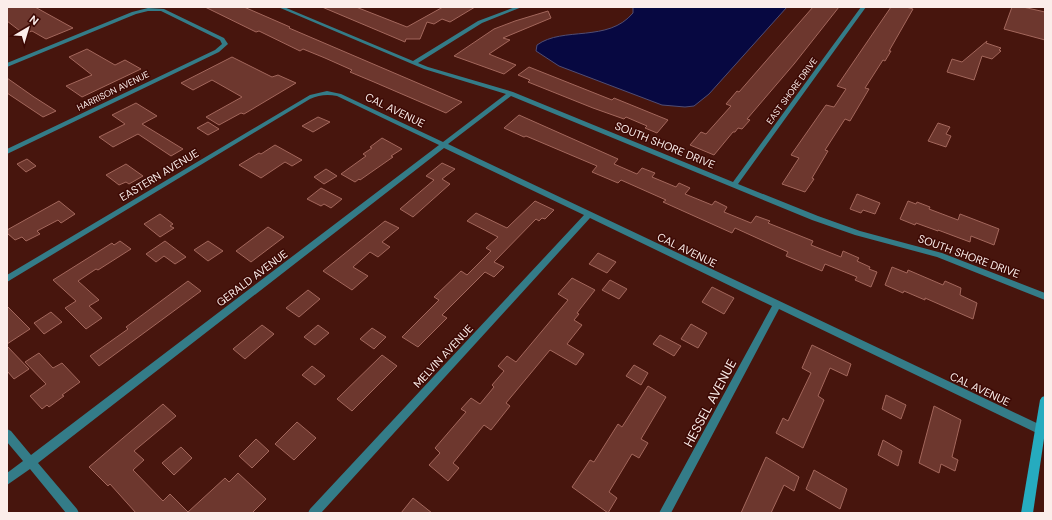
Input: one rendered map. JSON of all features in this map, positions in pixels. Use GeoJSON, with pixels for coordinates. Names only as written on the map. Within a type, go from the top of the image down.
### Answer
{"type":"FeatureCollection","features":[{"type":"Feature","properties":{"kind":"main road"},"geometry":{"type":"LineString","coordinates":[[1028,513],[1043,431],[1045,400]]}},
{"type":"Feature","properties":{"kind":"street","name":"SOUTH SHORE DRIVE"},"geometry":{"type":"LineString","coordinates":[[280,7],[436,72],[483,83],[511,93],[834,226],[939,255],[1045,297]]}},
{"type":"Feature","properties":{"kind":"street"},"geometry":{"type":"LineString","coordinates":[[413,63],[480,22],[520,7]]}},
{"type":"Feature","properties":{"kind":"street","name":"EAST SHORE DRIVE"},"geometry":{"type":"LineString","coordinates":[[734,185],[864,7]]}},
{"type":"Feature","properties":{"kind":"street","name":"HARRISON AVENUE"},"geometry":{"type":"LineString","coordinates":[[7,65],[134,13],[153,8],[162,10],[222,39],[225,44],[217,51],[7,152]]}},
{"type":"Feature","properties":{"kind":"street","name":"CAL AVENUE"},"geometry":{"type":"LineString","coordinates":[[324,92],[339,95],[1043,431]]}},
{"type":"Feature","properties":{"kind":"street","name":"EASTERN AVENUE"},"geometry":{"type":"LineString","coordinates":[[7,279],[308,98],[324,92]]}},
{"type":"Feature","properties":{"kind":"street","name":"GERALD AVENUE"},"geometry":{"type":"LineString","coordinates":[[7,480],[511,93]]}},
{"type":"Feature","properties":{"kind":"street","name":"MELVIN AVENUE"},"geometry":{"type":"LineString","coordinates":[[314,513],[589,215]]}},
{"type":"Feature","properties":{"kind":"street","name":"HESSEL AVENUE"},"geometry":{"type":"LineString","coordinates":[[665,513],[777,305]]}},
{"type":"Feature","properties":{"kind":"street"},"geometry":{"type":"LineString","coordinates":[[7,434],[73,513]]}},
{"type":"Feature","properties":{"kind":"shaded area"},"geometry":{"type":"Polygon","coordinates":[[[633,7],[787,7],[709,94],[694,106],[685,107],[662,105],[559,66],[536,51],[537,45],[548,39],[611,28],[623,22],[633,13],[633,7]]]}},
{"type":"Feature","properties":{"kind":"building"},"geometry":{"type":"Polygon","coordinates":[[[7,7],[35,7],[73,28],[46,39],[32,31],[24,34],[7,21],[7,7]]]}},
{"type":"Feature","properties":{"kind":"building"},"geometry":{"type":"Polygon","coordinates":[[[205,7],[244,7],[290,27],[289,28],[462,102],[446,113],[350,72],[352,70],[325,58],[303,49],[300,51],[259,31],[256,32],[205,7]]]}},
{"type":"Feature","properties":{"kind":"building"},"geometry":{"type":"Polygon","coordinates":[[[322,7],[356,7],[407,27],[443,7],[475,7],[450,22],[442,19],[434,24],[427,22],[420,39],[406,39],[405,42],[322,7]]]}},
{"type":"Feature","properties":{"kind":"building"},"geometry":{"type":"Polygon","coordinates":[[[813,7],[839,7],[794,64],[747,119],[750,120],[742,129],[738,128],[735,132],[733,132],[714,155],[690,145],[701,132],[706,134],[731,106],[726,104],[737,91],[739,92],[813,7]]]}},
{"type":"Feature","properties":{"kind":"building"},"geometry":{"type":"Polygon","coordinates":[[[891,7],[906,7],[913,9],[889,51],[891,51],[885,61],[883,60],[865,88],[869,89],[850,121],[845,119],[825,150],[828,151],[812,178],[814,179],[805,192],[782,184],[799,158],[791,155],[826,105],[834,107],[846,89],[837,86],[891,7]]]}},
{"type":"Feature","properties":{"kind":"building"},"geometry":{"type":"Polygon","coordinates":[[[1012,7],[1023,7],[1045,12],[1045,40],[1004,29],[1012,7]]]}},
{"type":"Feature","properties":{"kind":"building"},"geometry":{"type":"Polygon","coordinates":[[[548,11],[551,18],[503,38],[510,40],[489,54],[516,65],[504,74],[454,56],[494,29],[548,11]]]}},
{"type":"Feature","properties":{"kind":"building"},"geometry":{"type":"Polygon","coordinates":[[[987,41],[986,43],[1001,48],[999,50],[1001,51],[992,59],[982,56],[974,80],[947,72],[952,59],[962,62],[987,41]]]}},
{"type":"Feature","properties":{"kind":"building"},"geometry":{"type":"Polygon","coordinates":[[[87,49],[115,65],[125,60],[141,69],[82,97],[66,86],[92,75],[69,57],[87,49]]]}},
{"type":"Feature","properties":{"kind":"building"},"geometry":{"type":"Polygon","coordinates":[[[232,57],[272,77],[278,75],[296,83],[244,114],[241,113],[219,125],[206,117],[242,97],[212,80],[193,90],[181,83],[232,57]]]}},
{"type":"Feature","properties":{"kind":"building"},"geometry":{"type":"Polygon","coordinates":[[[529,67],[612,100],[614,98],[668,120],[657,133],[645,128],[647,126],[626,117],[624,119],[593,108],[528,82],[530,80],[518,75],[529,67]]]}},
{"type":"Feature","properties":{"kind":"building"},"geometry":{"type":"Polygon","coordinates":[[[7,78],[56,111],[43,117],[7,93],[7,78]]]}},
{"type":"Feature","properties":{"kind":"building"},"geometry":{"type":"Polygon","coordinates":[[[136,103],[157,116],[142,124],[183,149],[171,156],[138,134],[113,147],[99,137],[125,124],[112,115],[136,103]]]}},
{"type":"Feature","properties":{"kind":"building"},"geometry":{"type":"Polygon","coordinates":[[[519,115],[618,159],[614,164],[637,174],[642,168],[655,173],[652,177],[676,187],[679,183],[690,188],[685,194],[712,205],[715,201],[727,207],[724,212],[751,223],[756,216],[770,221],[768,223],[813,241],[811,245],[841,257],[843,251],[859,258],[857,261],[870,267],[869,269],[877,272],[871,287],[855,280],[857,277],[825,264],[822,271],[786,256],[788,252],[735,228],[732,233],[663,202],[666,200],[621,180],[618,183],[592,172],[597,166],[504,128],[519,115]]]}},
{"type":"Feature","properties":{"kind":"building"},"geometry":{"type":"Polygon","coordinates":[[[318,117],[330,122],[313,132],[302,126],[318,117]]]}},
{"type":"Feature","properties":{"kind":"building"},"geometry":{"type":"Polygon","coordinates":[[[208,122],[219,129],[208,135],[197,128],[208,122]]]}},
{"type":"Feature","properties":{"kind":"building"},"geometry":{"type":"Polygon","coordinates":[[[938,123],[950,127],[946,134],[951,136],[946,147],[928,141],[938,123]]]}},
{"type":"Feature","properties":{"kind":"building"},"geometry":{"type":"Polygon","coordinates":[[[382,138],[402,149],[360,180],[359,179],[355,182],[341,174],[366,156],[363,154],[372,148],[370,147],[382,138]]]}},
{"type":"Feature","properties":{"kind":"building"},"geometry":{"type":"Polygon","coordinates":[[[275,145],[302,160],[292,166],[285,162],[261,178],[239,165],[259,153],[261,154],[275,145]]]}},
{"type":"Feature","properties":{"kind":"building"},"geometry":{"type":"Polygon","coordinates":[[[27,159],[36,166],[26,172],[17,164],[27,159]]]}},
{"type":"Feature","properties":{"kind":"building"},"geometry":{"type":"Polygon","coordinates":[[[442,163],[455,169],[442,179],[450,184],[413,217],[400,209],[434,180],[426,176],[442,163]]]}},
{"type":"Feature","properties":{"kind":"building"},"geometry":{"type":"Polygon","coordinates":[[[126,164],[143,176],[129,184],[126,182],[119,185],[106,175],[126,164]]]}},
{"type":"Feature","properties":{"kind":"building"},"geometry":{"type":"Polygon","coordinates":[[[326,169],[337,176],[324,184],[314,177],[326,169]]]}},
{"type":"Feature","properties":{"kind":"building"},"geometry":{"type":"Polygon","coordinates":[[[321,188],[342,199],[331,208],[324,204],[321,206],[307,199],[321,188]]]}},
{"type":"Feature","properties":{"kind":"building"},"geometry":{"type":"Polygon","coordinates":[[[857,194],[880,203],[875,214],[863,210],[861,213],[850,209],[857,194]]]}},
{"type":"Feature","properties":{"kind":"building"},"geometry":{"type":"Polygon","coordinates":[[[59,201],[75,214],[61,223],[58,220],[37,231],[40,234],[26,241],[22,237],[15,240],[7,233],[7,230],[59,201]]]}},
{"type":"Feature","properties":{"kind":"building"},"geometry":{"type":"Polygon","coordinates":[[[535,201],[554,210],[545,219],[542,218],[539,221],[536,219],[494,262],[504,267],[494,277],[485,272],[442,315],[447,318],[418,347],[402,337],[439,300],[434,297],[461,271],[467,275],[491,251],[486,248],[498,237],[467,221],[476,213],[507,228],[535,201]]]}},
{"type":"Feature","properties":{"kind":"building"},"geometry":{"type":"Polygon","coordinates":[[[908,201],[916,204],[917,202],[930,207],[929,209],[958,220],[960,214],[999,229],[994,245],[971,236],[970,242],[938,230],[916,223],[915,225],[900,219],[908,201]]]}},
{"type":"Feature","properties":{"kind":"building"},"geometry":{"type":"Polygon","coordinates":[[[160,214],[173,224],[170,226],[174,228],[160,237],[144,224],[160,214]]]}},
{"type":"Feature","properties":{"kind":"building"},"geometry":{"type":"Polygon","coordinates":[[[385,221],[399,228],[382,242],[390,247],[378,257],[370,252],[353,267],[368,276],[352,290],[323,271],[385,221]]]}},
{"type":"Feature","properties":{"kind":"building"},"geometry":{"type":"Polygon","coordinates":[[[268,227],[284,237],[251,262],[236,251],[268,227]]]}},
{"type":"Feature","properties":{"kind":"building"},"geometry":{"type":"Polygon","coordinates":[[[120,241],[131,249],[78,281],[99,300],[89,306],[102,318],[86,329],[65,308],[76,301],[53,280],[112,243],[114,245],[120,241]]]}},
{"type":"Feature","properties":{"kind":"building"},"geometry":{"type":"Polygon","coordinates":[[[165,241],[186,257],[175,264],[164,256],[156,262],[146,254],[165,241]]]}},
{"type":"Feature","properties":{"kind":"building"},"geometry":{"type":"Polygon","coordinates":[[[208,241],[223,251],[208,261],[194,250],[208,241]]]}},
{"type":"Feature","properties":{"kind":"building"},"geometry":{"type":"Polygon","coordinates":[[[598,253],[616,262],[607,273],[589,264],[598,253]]]}},
{"type":"Feature","properties":{"kind":"building"},"geometry":{"type":"Polygon","coordinates":[[[892,267],[907,273],[908,270],[943,285],[945,281],[961,288],[960,295],[977,303],[973,319],[925,298],[925,300],[904,291],[903,293],[885,285],[892,267]]]}},
{"type":"Feature","properties":{"kind":"building"},"geometry":{"type":"Polygon","coordinates":[[[572,278],[595,290],[577,313],[579,314],[574,320],[582,325],[567,344],[584,354],[576,365],[550,350],[506,403],[510,406],[491,430],[484,425],[453,463],[459,468],[448,481],[429,465],[440,453],[435,448],[466,412],[461,409],[471,398],[480,404],[494,387],[492,385],[504,371],[498,366],[507,356],[516,362],[568,300],[558,294],[572,278]]]}},
{"type":"Feature","properties":{"kind":"building"},"geometry":{"type":"Polygon","coordinates":[[[610,280],[627,289],[619,299],[602,290],[610,280]]]}},
{"type":"Feature","properties":{"kind":"building"},"geometry":{"type":"Polygon","coordinates":[[[188,281],[201,291],[99,366],[90,356],[128,329],[126,327],[188,281]]]}},
{"type":"Feature","properties":{"kind":"building"},"geometry":{"type":"Polygon","coordinates":[[[712,287],[734,298],[724,314],[702,302],[712,287]]]}},
{"type":"Feature","properties":{"kind":"building"},"geometry":{"type":"Polygon","coordinates":[[[308,290],[320,299],[299,317],[286,308],[308,290]]]}},
{"type":"Feature","properties":{"kind":"building"},"geometry":{"type":"Polygon","coordinates":[[[7,306],[30,329],[7,344],[7,306]]]}},
{"type":"Feature","properties":{"kind":"building"},"geometry":{"type":"Polygon","coordinates":[[[51,312],[62,322],[44,334],[34,323],[51,312]]]}},
{"type":"Feature","properties":{"kind":"building"},"geometry":{"type":"Polygon","coordinates":[[[691,324],[707,333],[698,348],[681,339],[691,324]]]}},
{"type":"Feature","properties":{"kind":"building"},"geometry":{"type":"Polygon","coordinates":[[[262,325],[274,334],[245,359],[233,349],[262,325]]]}},
{"type":"Feature","properties":{"kind":"building"},"geometry":{"type":"Polygon","coordinates":[[[318,325],[329,333],[315,345],[304,337],[318,325]]]}},
{"type":"Feature","properties":{"kind":"building"},"geometry":{"type":"Polygon","coordinates":[[[372,328],[386,337],[374,349],[360,339],[372,328]]]}},
{"type":"Feature","properties":{"kind":"building"},"geometry":{"type":"Polygon","coordinates":[[[660,335],[681,346],[674,356],[653,344],[660,335]]]}},
{"type":"Feature","properties":{"kind":"building"},"geometry":{"type":"Polygon","coordinates":[[[812,345],[851,364],[847,376],[830,368],[818,396],[824,400],[803,448],[776,433],[783,418],[788,421],[811,373],[802,368],[812,345]]]}},
{"type":"Feature","properties":{"kind":"building"},"geometry":{"type":"Polygon","coordinates":[[[7,346],[29,369],[14,379],[7,371],[7,346]]]}},
{"type":"Feature","properties":{"kind":"building"},"geometry":{"type":"Polygon","coordinates":[[[39,353],[53,368],[62,363],[80,382],[49,407],[47,405],[42,409],[30,396],[46,384],[25,362],[39,353]]]}},
{"type":"Feature","properties":{"kind":"building"},"geometry":{"type":"Polygon","coordinates":[[[382,355],[397,366],[352,411],[337,399],[382,355]]]}},
{"type":"Feature","properties":{"kind":"building"},"geometry":{"type":"Polygon","coordinates":[[[634,365],[648,373],[641,385],[626,376],[634,365]]]}},
{"type":"Feature","properties":{"kind":"building"},"geometry":{"type":"Polygon","coordinates":[[[312,366],[325,376],[315,385],[302,375],[312,366]]]}},
{"type":"Feature","properties":{"kind":"building"},"geometry":{"type":"Polygon","coordinates":[[[648,386],[666,397],[641,439],[648,443],[639,458],[632,454],[609,492],[617,498],[608,513],[572,487],[590,460],[594,462],[618,424],[622,427],[648,386]]]}},
{"type":"Feature","properties":{"kind":"building"},"geometry":{"type":"Polygon","coordinates":[[[886,395],[906,405],[901,419],[882,409],[886,395]]]}},
{"type":"Feature","properties":{"kind":"building"},"geometry":{"type":"Polygon","coordinates":[[[163,404],[176,416],[134,451],[144,460],[133,470],[163,501],[170,494],[188,512],[225,478],[229,482],[238,473],[266,499],[252,513],[136,513],[110,484],[108,486],[89,467],[163,404]]]}},
{"type":"Feature","properties":{"kind":"building"},"geometry":{"type":"Polygon","coordinates":[[[934,406],[961,420],[952,457],[958,460],[955,471],[941,464],[939,473],[919,463],[934,406]]]}},
{"type":"Feature","properties":{"kind":"building"},"geometry":{"type":"Polygon","coordinates":[[[297,422],[316,438],[294,460],[275,444],[297,422]]]}},
{"type":"Feature","properties":{"kind":"building"},"geometry":{"type":"Polygon","coordinates":[[[256,439],[269,451],[252,468],[239,456],[256,439]]]}},
{"type":"Feature","properties":{"kind":"building"},"geometry":{"type":"Polygon","coordinates":[[[883,440],[902,451],[898,466],[878,455],[883,440]]]}},
{"type":"Feature","properties":{"kind":"building"},"geometry":{"type":"Polygon","coordinates":[[[181,447],[192,458],[174,475],[162,463],[181,447]]]}},
{"type":"Feature","properties":{"kind":"building"},"geometry":{"type":"Polygon","coordinates":[[[766,457],[799,477],[794,491],[784,485],[771,513],[741,513],[766,457]]]}},
{"type":"Feature","properties":{"kind":"building"},"geometry":{"type":"Polygon","coordinates":[[[814,470],[847,489],[840,509],[806,489],[814,470]]]}},
{"type":"Feature","properties":{"kind":"building"},"geometry":{"type":"Polygon","coordinates":[[[413,498],[432,513],[401,513],[413,498]]]}}]}
